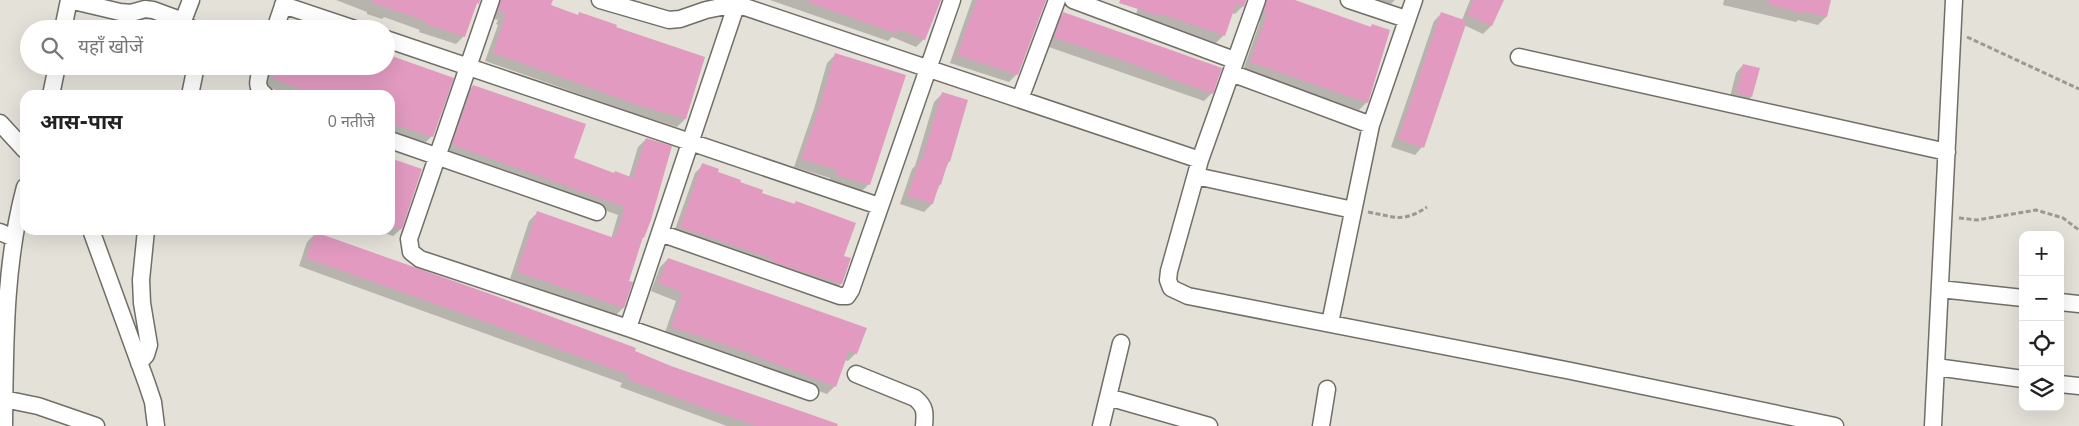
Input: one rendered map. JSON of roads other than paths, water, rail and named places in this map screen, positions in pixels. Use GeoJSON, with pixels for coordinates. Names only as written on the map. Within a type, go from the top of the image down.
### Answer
{"type":"FeatureCollection","features":[{"type":"Feature","properties":{"kind":"street"},"geometry":{"type":"LineString","coordinates":[[65,20],[69,0],[120,12],[131,13],[145,9],[153,10],[176,20]]}},
{"type":"Feature","properties":{"kind":"street"},"geometry":{"type":"LineString","coordinates":[[189,20],[191,0]]}},
{"type":"Feature","properties":{"kind":"street"},"geometry":{"type":"LineString","coordinates":[[491,0],[409,239],[411,252],[420,260],[628,328],[810,392]]}},
{"type":"Feature","properties":{"kind":"street"},"geometry":{"type":"LineString","coordinates":[[600,0],[669,20],[680,19],[737,2],[1020,99],[1198,168],[1353,210]]}},
{"type":"Feature","properties":{"kind":"street"},"geometry":{"type":"LineString","coordinates":[[660,233],[840,296],[847,296],[851,290],[952,0]]}},
{"type":"Feature","properties":{"kind":"street"},"geometry":{"type":"LineString","coordinates":[[1020,99],[1057,0]]}},
{"type":"Feature","properties":{"kind":"street"},"geometry":{"type":"LineString","coordinates":[[1073,0],[1371,125]]}},
{"type":"Feature","properties":{"kind":"street"},"geometry":{"type":"LineString","coordinates":[[1257,0],[1198,168],[1169,270],[1168,280],[1171,288],[1178,293],[1188,296],[1330,323],[1835,426]]}},
{"type":"Feature","properties":{"kind":"street"},"geometry":{"type":"LineString","coordinates":[[1350,0],[1406,19]]}},
{"type":"Feature","properties":{"kind":"street"},"geometry":{"type":"LineString","coordinates":[[1330,323],[1371,125],[1414,0]]}},
{"type":"Feature","properties":{"kind":"street"},"geometry":{"type":"LineString","coordinates":[[1933,426],[1953,31],[1951,1]]}},
{"type":"Feature","properties":{"kind":"street"},"geometry":{"type":"LineString","coordinates":[[278,20],[284,2],[331,20]]}},
{"type":"Feature","properties":{"kind":"street"},"geometry":{"type":"LineString","coordinates":[[628,328],[737,2]]}},
{"type":"Feature","properties":{"kind":"street"},"geometry":{"type":"LineString","coordinates":[[395,42],[879,206]]}},
{"type":"Feature","properties":{"kind":"street"},"geometry":{"type":"LineString","coordinates":[[1519,57],[1947,152]]}},
{"type":"Feature","properties":{"kind":"street"},"geometry":{"type":"LineString","coordinates":[[52,90],[54,75]]}},
{"type":"Feature","properties":{"kind":"street"},"geometry":{"type":"LineString","coordinates":[[191,90],[194,75]]}},
{"type":"Feature","properties":{"kind":"street"},"geometry":{"type":"LineString","coordinates":[[259,90],[257,86],[260,75]]}},
{"type":"Feature","properties":{"kind":"street"},"geometry":{"type":"LineString","coordinates":[[0,123],[20,145]]}},
{"type":"Feature","properties":{"kind":"street"},"geometry":{"type":"LineString","coordinates":[[395,142],[596,212]]}},
{"type":"Feature","properties":{"kind":"street"},"geometry":{"type":"LineString","coordinates":[[4,426],[2,362],[8,290],[7,235],[20,200]]}},
{"type":"Feature","properties":{"kind":"street"},"geometry":{"type":"LineString","coordinates":[[93,235],[153,402],[156,426]]}},
{"type":"Feature","properties":{"kind":"street"},"geometry":{"type":"LineString","coordinates":[[139,363],[146,355],[149,345],[140,280],[145,235]]}},
{"type":"Feature","properties":{"kind":"street"},"geometry":{"type":"LineString","coordinates":[[1940,289],[2019,298]]}},
{"type":"Feature","properties":{"kind":"street"},"geometry":{"type":"LineString","coordinates":[[2064,302],[2079,304]]}},
{"type":"Feature","properties":{"kind":"street"},"geometry":{"type":"LineString","coordinates":[[1101,426],[1121,343]]}},
{"type":"Feature","properties":{"kind":"street"},"geometry":{"type":"LineString","coordinates":[[1936,366],[2019,378]]}},
{"type":"Feature","properties":{"kind":"street"},"geometry":{"type":"LineString","coordinates":[[856,374],[915,398],[922,404],[925,410],[924,426]]}},
{"type":"Feature","properties":{"kind":"street"},"geometry":{"type":"LineString","coordinates":[[2064,384],[2079,386]]}},
{"type":"Feature","properties":{"kind":"street"},"geometry":{"type":"LineString","coordinates":[[1321,426],[1327,389]]}},
{"type":"Feature","properties":{"kind":"street"},"geometry":{"type":"LineString","coordinates":[[1108,397],[1209,426]]}},
{"type":"Feature","properties":{"kind":"street"},"geometry":{"type":"LineString","coordinates":[[4,399],[38,406],[96,426]]}}]}
